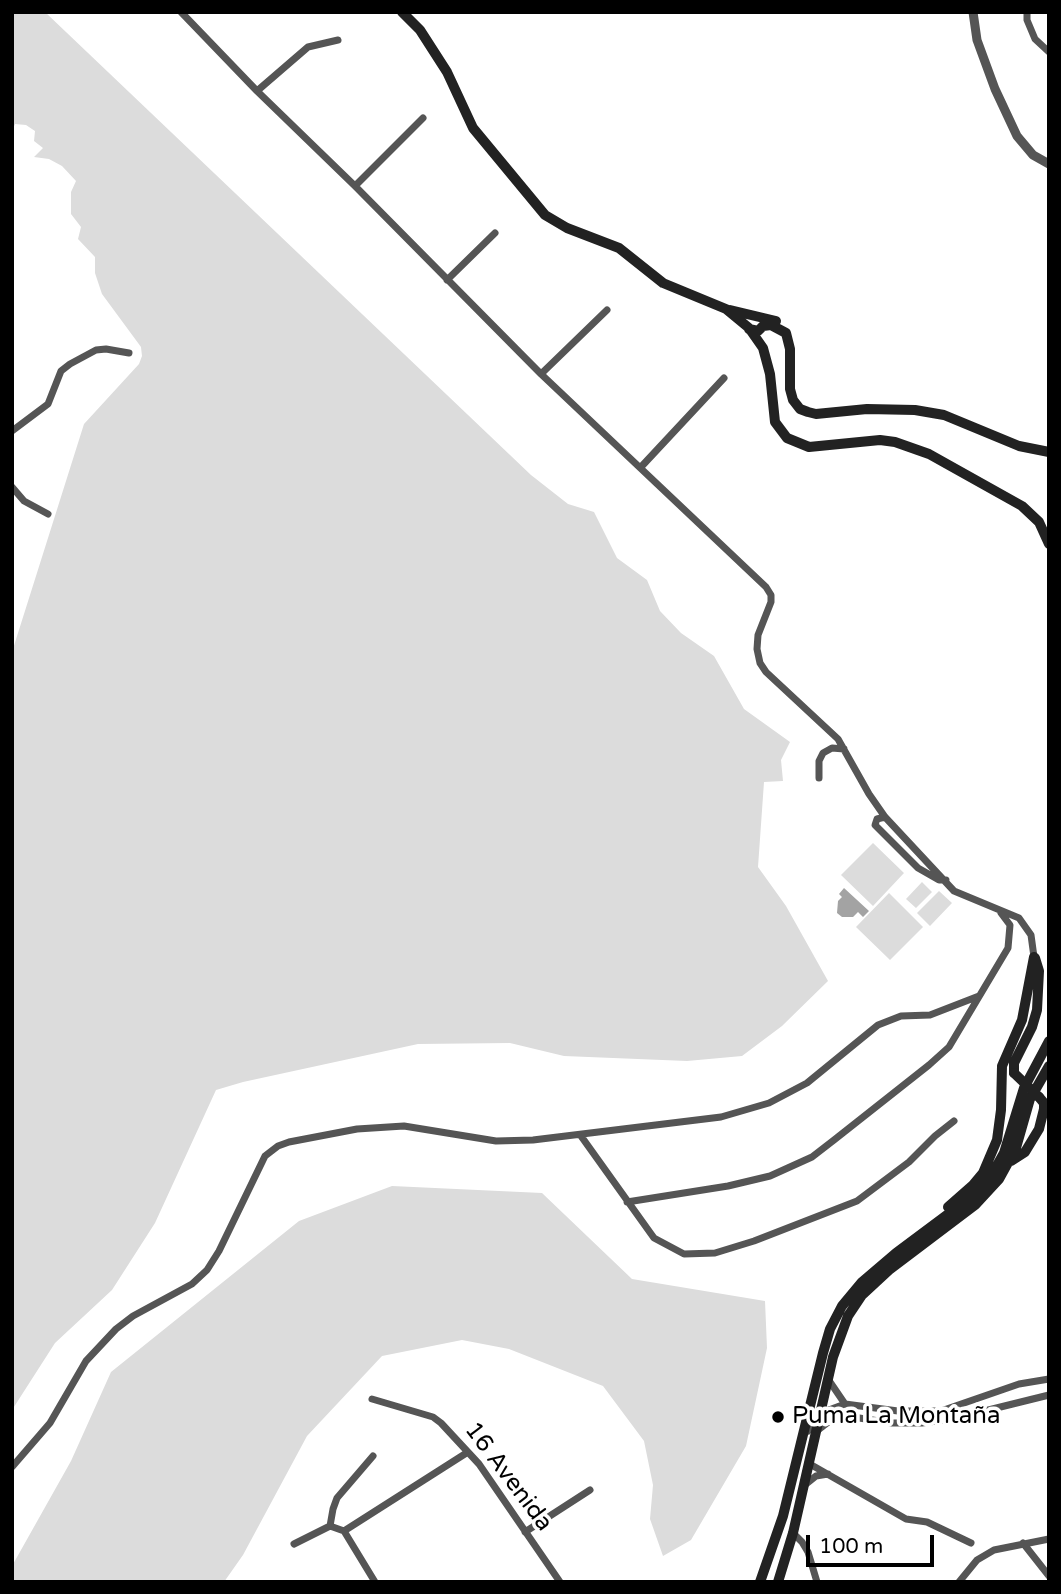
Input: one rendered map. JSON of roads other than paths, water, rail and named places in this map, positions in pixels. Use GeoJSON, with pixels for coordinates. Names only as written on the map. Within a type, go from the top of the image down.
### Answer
{"type":"FeatureCollection","features":[{"type":"Feature","properties":{"kind":"main road"},"geometry":{"type":"LineString","coordinates":[[402,12],[420,30],[447,72],[472,128],[545,215],[558,224],[619,248],[663,282],[726,309],[778,322],[786,333],[790,349],[790,389],[793,400],[800,409],[816,414],[867,408],[915,410],[944,415],[1019,446],[1049,452]]}},
{"type":"Feature","properties":{"kind":"main road"},"geometry":{"type":"LineString","coordinates":[[726,309],[757,337],[770,373],[775,422],[793,442],[809,447],[880,440],[895,442],[929,454],[1032,513],[1049,544]]}},
{"type":"Feature","properties":{"kind":"main road"},"geometry":{"type":"LineString","coordinates":[[757,337],[763,326],[771,325],[786,333]]}},
{"type":"Feature","properties":{"kind":"main road"},"geometry":{"type":"LineString","coordinates":[[1011,1162],[1025,1152],[1039,1129],[1044,1108],[1039,1097],[1014,1073],[1014,1063],[1032,1027],[1037,1010],[1039,971],[1034,957]]}},
{"type":"Feature","properties":{"kind":"main road"},"geometry":{"type":"LineString","coordinates":[[913,1241],[922,1227],[972,1185],[983,1173],[990,1158],[1000,1125],[1002,1066],[1022,1020],[1034,957]]}},
{"type":"Feature","properties":{"kind":"main road"},"geometry":{"type":"LineString","coordinates":[[760,1582],[773,1548],[842,1306],[856,1288],[978,1192],[994,1172],[1004,1153],[1024,1088],[1049,1041]]}},
{"type":"Feature","properties":{"kind":"main road"},"geometry":{"type":"LineString","coordinates":[[835,1331],[868,1289],[975,1205],[999,1180],[1011,1162],[1030,1099],[1049,1066]]}},
{"type":"Feature","properties":{"kind":"main road"},"geometry":{"type":"LineString","coordinates":[[778,1582],[793,1533],[828,1379],[828,1355]]}},
{"type":"Feature","properties":{"kind":"main road"},"geometry":{"type":"LineString","coordinates":[[773,1548],[784,1534],[793,1533]]}},
{"type":"Feature","properties":{"kind":"street"},"geometry":{"type":"LineString","coordinates":[[181,12],[541,374],[766,587],[771,594],[771,602],[758,635],[760,663],[766,672],[838,739],[885,817],[954,891],[1019,918],[1031,935],[1034,957]]}},
{"type":"Feature","properties":{"kind":"street"},"geometry":{"type":"LineString","coordinates":[[973,12],[977,40],[995,89],[1017,136],[1033,155],[1049,164]]}},
{"type":"Feature","properties":{"kind":"street"},"geometry":{"type":"LineString","coordinates":[[1027,12],[1027,20],[1035,39],[1049,52]]}},
{"type":"Feature","properties":{"kind":"street"},"geometry":{"type":"LineString","coordinates":[[257,91],[308,47],[338,40]]}},
{"type":"Feature","properties":{"kind":"street"},"geometry":{"type":"LineString","coordinates":[[355,186],[423,118]]}},
{"type":"Feature","properties":{"kind":"street"},"geometry":{"type":"LineString","coordinates":[[447,280],[495,233]]}},
{"type":"Feature","properties":{"kind":"street"},"geometry":{"type":"LineString","coordinates":[[541,374],[607,310]]}},
{"type":"Feature","properties":{"kind":"street"},"geometry":{"type":"LineString","coordinates":[[12,431],[48,404],[61,371],[70,364],[96,350],[129,353]]}},
{"type":"Feature","properties":{"kind":"street"},"geometry":{"type":"LineString","coordinates":[[641,467],[723,378]]}},
{"type":"Feature","properties":{"kind":"street"},"geometry":{"type":"LineString","coordinates":[[12,486],[23,501],[48,514]]}},
{"type":"Feature","properties":{"kind":"street"},"geometry":{"type":"LineString","coordinates":[[819,778],[819,761],[823,753],[832,748],[844,749]]}},
{"type":"Feature","properties":{"kind":"street"},"geometry":{"type":"LineString","coordinates":[[885,817],[877,819],[875,825],[918,868],[939,880],[946,880]]}},
{"type":"Feature","properties":{"kind":"street"},"geometry":{"type":"LineString","coordinates":[[627,1202],[770,1176],[812,1157],[949,1047],[1007,948],[1010,925],[1000,912]]}},
{"type":"Feature","properties":{"kind":"street"},"geometry":{"type":"LineString","coordinates":[[12,1467],[50,1423],[86,1361],[116,1329],[133,1316],[192,1284],[207,1270],[265,1156],[278,1146],[357,1129],[404,1126],[496,1141],[581,1136],[721,1117],[769,1103],[807,1083],[878,1025],[901,1016],[930,1015],[979,996]]}},
{"type":"Feature","properties":{"kind":"street"},"geometry":{"type":"LineString","coordinates":[[581,1136],[654,1238],[684,1254],[715,1253],[754,1241],[857,1201],[909,1162],[954,1121]]}},
{"type":"Feature","properties":{"kind":"street"},"geometry":{"type":"LineString","coordinates":[[828,1379],[845,1404]]}},
{"type":"Feature","properties":{"kind":"street"},"geometry":{"type":"LineString","coordinates":[[788,1490],[796,1481],[810,1425],[818,1414],[845,1404],[898,1411],[941,1411],[1019,1384],[1049,1379]]}},
{"type":"Feature","properties":{"kind":"street"},"geometry":{"type":"LineString","coordinates":[[814,1433],[831,1420],[846,1416],[892,1423],[922,1423],[953,1419],[1049,1395]]}},
{"type":"Feature","properties":{"kind":"street","name":"16 Avenida"},"geometry":{"type":"LineString","coordinates":[[372,1399],[433,1417],[441,1423],[468,1452],[560,1582]]}},
{"type":"Feature","properties":{"kind":"street"},"geometry":{"type":"LineString","coordinates":[[344,1531],[468,1452]]}},
{"type":"Feature","properties":{"kind":"street"},"geometry":{"type":"LineString","coordinates":[[330,1526],[337,1498],[373,1456]]}},
{"type":"Feature","properties":{"kind":"street"},"geometry":{"type":"LineString","coordinates":[[808,1463],[906,1519],[927,1522],[971,1543]]}},
{"type":"Feature","properties":{"kind":"street"},"geometry":{"type":"LineString","coordinates":[[801,1490],[809,1480],[828,1474]]}},
{"type":"Feature","properties":{"kind":"street"},"geometry":{"type":"LineString","coordinates":[[525,1532],[590,1490]]}},
{"type":"Feature","properties":{"kind":"street"},"geometry":{"type":"LineString","coordinates":[[294,1544],[330,1526],[337,1527],[344,1531],[375,1582]]}},
{"type":"Feature","properties":{"kind":"street"},"geometry":{"type":"LineString","coordinates":[[793,1533],[808,1552],[817,1582]]}},
{"type":"Feature","properties":{"kind":"street"},"geometry":{"type":"LineString","coordinates":[[959,1582],[978,1560],[994,1550],[1049,1539]]}},
{"type":"Feature","properties":{"kind":"street"},"geometry":{"type":"LineString","coordinates":[[1023,1543],[1049,1576]]}},
{"type":"Feature","properties":{"kind":"street"},"geometry":{"type":"LineString","coordinates":[[965,1574],[971,1582]]}},
{"type":"Feature","properties":{"kind":"place","name":"Puma La Montaña"},"geometry":{"type":"Point","coordinates":[778,1417]}}]}
